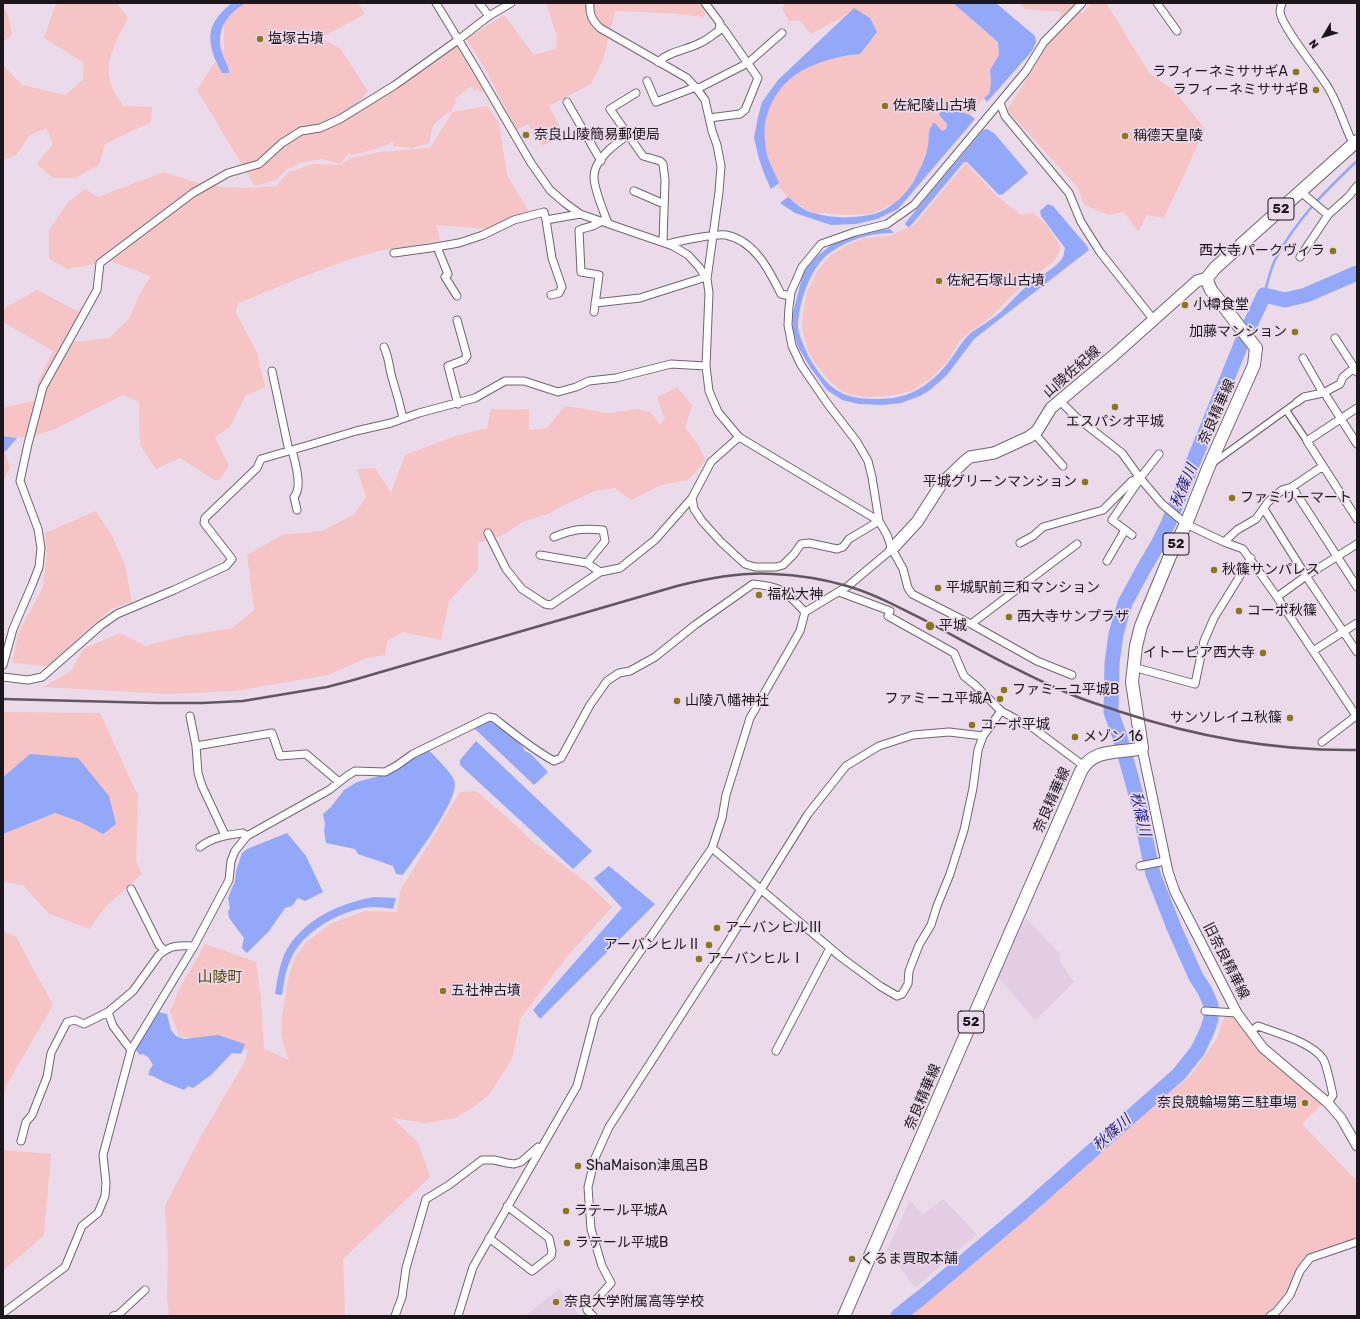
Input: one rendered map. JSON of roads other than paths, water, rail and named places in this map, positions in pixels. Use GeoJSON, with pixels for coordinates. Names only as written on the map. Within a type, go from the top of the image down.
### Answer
{"type":"FeatureCollection","features":[{"type":"Feature","properties":{"kind":"main road","name":"52"},"geometry":{"type":"LineString","coordinates":[[1207,278],[1215,268],[1305,195],[1356,143]]}},
{"type":"Feature","properties":{"kind":"main road","name":"山陵佐紀線"},"geometry":{"type":"LineString","coordinates":[[892,549],[917,522],[942,483],[965,461],[970,458],[994,453],[1029,437],[1037,431],[1051,408],[1113,356],[1197,281],[1207,278]]}},
{"type":"Feature","properties":{"kind":"main road","name":"奈良精華線"},"geometry":{"type":"LineString","coordinates":[[844,1316],[965,1035],[1084,766],[1095,756],[1102,753],[1138,749],[1132,682],[1136,646],[1141,626],[1184,522],[1254,365],[1256,348],[1211,290],[1207,278]]}},
{"type":"Feature","properties":{"kind":"street"},"geometry":{"type":"LineString","coordinates":[[436,3],[535,169],[550,190],[580,214],[673,246],[688,255],[706,278]]}},
{"type":"Feature","properties":{"kind":"street"},"geometry":{"type":"LineString","coordinates":[[479,3],[489,16]]}},
{"type":"Feature","properties":{"kind":"street"},"geometry":{"type":"LineString","coordinates":[[3,664],[13,629],[32,586],[38,567],[41,548],[38,529],[20,481],[28,444],[42,387],[97,290],[100,263],[193,193],[228,173],[259,164],[282,143],[301,131],[320,128],[340,119],[395,85],[489,16],[510,3]]}},
{"type":"Feature","properties":{"kind":"street"},"geometry":{"type":"LineString","coordinates":[[590,3],[589,11],[591,19],[600,28],[687,78],[705,100],[721,166],[719,192],[706,278],[709,293],[706,366],[710,391],[718,412],[739,437],[879,521]]}},
{"type":"Feature","properties":{"kind":"street"},"geometry":{"type":"LineString","coordinates":[[705,3],[720,23],[719,30]]}},
{"type":"Feature","properties":{"kind":"street"},"geometry":{"type":"LineString","coordinates":[[1072,675],[1037,661],[971,624],[912,594],[908,588],[903,569],[879,521],[868,461],[856,440],[827,403],[801,365],[792,346],[788,325],[791,292],[802,267],[821,244],[855,232],[887,224],[914,205],[1026,71],[1044,42],[1082,3]]}},
{"type":"Feature","properties":{"kind":"street"},"geometry":{"type":"LineString","coordinates":[[1157,3],[1177,31]]}},
{"type":"Feature","properties":{"kind":"street"},"geometry":{"type":"LineString","coordinates":[[1282,3],[1280,12],[1282,20],[1324,81],[1350,137],[1356,143]]}},
{"type":"Feature","properties":{"kind":"street"},"geometry":{"type":"LineString","coordinates":[[658,62],[664,56],[702,43],[723,28],[758,78],[745,110],[740,114],[709,118]]}},
{"type":"Feature","properties":{"kind":"street"},"geometry":{"type":"LineString","coordinates":[[647,81],[656,102],[696,88],[748,63],[782,33]]}},
{"type":"Feature","properties":{"kind":"street"},"geometry":{"type":"LineString","coordinates":[[636,93],[610,109],[643,156],[660,161],[663,164],[665,180],[665,243]]}},
{"type":"Feature","properties":{"kind":"street"},"geometry":{"type":"LineString","coordinates":[[567,102],[600,161]]}},
{"type":"Feature","properties":{"kind":"street"},"geometry":{"type":"LineString","coordinates":[[1000,103],[1005,116],[1069,193],[1081,222],[1100,252],[1153,319]]}},
{"type":"Feature","properties":{"kind":"street"},"geometry":{"type":"LineString","coordinates":[[604,222],[594,177],[596,167],[612,147],[628,135]]}},
{"type":"Feature","properties":{"kind":"street"},"geometry":{"type":"LineString","coordinates":[[1300,257],[1328,215],[1349,196],[1357,186]]}},
{"type":"Feature","properties":{"kind":"street"},"geometry":{"type":"LineString","coordinates":[[634,191],[664,204]]}},
{"type":"Feature","properties":{"kind":"street"},"geometry":{"type":"LineString","coordinates":[[1305,195],[1328,215]]}},
{"type":"Feature","properties":{"kind":"street"},"geometry":{"type":"LineString","coordinates":[[394,253],[460,243],[483,235],[514,220],[544,212],[552,258],[562,287],[560,293],[551,295]]}},
{"type":"Feature","properties":{"kind":"street"},"geometry":{"type":"LineString","coordinates":[[546,220],[580,214]]}},
{"type":"Feature","properties":{"kind":"street"},"geometry":{"type":"LineString","coordinates":[[594,312],[599,275],[580,272],[579,230],[595,227],[604,222]]}},
{"type":"Feature","properties":{"kind":"street"},"geometry":{"type":"LineString","coordinates":[[665,243],[725,235],[744,242],[759,255],[771,272],[781,294],[790,296]]}},
{"type":"Feature","properties":{"kind":"street"},"geometry":{"type":"LineString","coordinates":[[437,247],[448,274],[445,277],[457,296]]}},
{"type":"Feature","properties":{"kind":"street"},"geometry":{"type":"LineString","coordinates":[[595,303],[640,298],[706,278]]}},
{"type":"Feature","properties":{"kind":"street"},"geometry":{"type":"LineString","coordinates":[[457,320],[467,356],[464,360],[448,366],[458,404]]}},
{"type":"Feature","properties":{"kind":"street"},"geometry":{"type":"LineString","coordinates":[[1209,466],[1304,397],[1325,395],[1340,384],[1344,377],[1356,370],[1336,338]]}},
{"type":"Feature","properties":{"kind":"street"},"geometry":{"type":"LineString","coordinates":[[384,347],[389,356],[393,381],[397,389],[403,418]]}},
{"type":"Feature","properties":{"kind":"street"},"geometry":{"type":"LineString","coordinates":[[1303,358],[1357,444]]}},
{"type":"Feature","properties":{"kind":"street"},"geometry":{"type":"LineString","coordinates":[[3,677],[28,680],[42,677],[100,626],[117,614],[226,566],[232,559],[204,524],[205,518],[256,468],[261,458],[390,423],[419,413],[458,404],[475,398],[506,381],[524,382],[558,392],[576,387],[589,381],[616,378],[671,364],[706,366]]}},
{"type":"Feature","properties":{"kind":"street"},"geometry":{"type":"LineString","coordinates":[[272,372],[299,486],[297,494],[294,497],[297,510]]}},
{"type":"Feature","properties":{"kind":"street"},"geometry":{"type":"LineString","coordinates":[[1060,401],[1076,417],[1122,453],[1140,478],[1162,504],[1184,522],[1224,542],[1243,549],[1251,558],[1356,716],[1322,742]]}},
{"type":"Feature","properties":{"kind":"street"},"geometry":{"type":"LineString","coordinates":[[1307,441],[1357,408]]}},
{"type":"Feature","properties":{"kind":"street"},"geometry":{"type":"LineString","coordinates":[[1286,410],[1357,519]]}},
{"type":"Feature","properties":{"kind":"street"},"geometry":{"type":"LineString","coordinates":[[1034,433],[1063,466]]}},
{"type":"Feature","properties":{"kind":"street"},"geometry":{"type":"LineString","coordinates":[[488,533],[506,569],[522,589],[545,604],[551,605],[600,572],[620,568],[655,540],[692,498],[710,462],[739,437]]}},
{"type":"Feature","properties":{"kind":"street"},"geometry":{"type":"LineString","coordinates":[[1132,535],[1112,520],[1158,454]]}},
{"type":"Feature","properties":{"kind":"street"},"geometry":{"type":"LineString","coordinates":[[1224,542],[1237,530],[1256,519],[1268,502],[1282,490],[1292,487],[1323,466]]}},
{"type":"Feature","properties":{"kind":"street"},"geometry":{"type":"LineString","coordinates":[[1020,543],[1033,536],[1043,527],[1103,510],[1132,481],[1140,478]]}},
{"type":"Feature","properties":{"kind":"street"},"geometry":{"type":"LineString","coordinates":[[1292,487],[1357,587]]}},
{"type":"Feature","properties":{"kind":"street"},"geometry":{"type":"LineString","coordinates":[[692,498],[694,509],[702,521],[721,542],[745,564],[755,567],[776,567],[783,565],[801,544],[809,543],[836,549],[843,547],[849,538],[879,521]]}},
{"type":"Feature","properties":{"kind":"street"},"geometry":{"type":"LineString","coordinates":[[1264,509],[1306,576],[1357,652]]}},
{"type":"Feature","properties":{"kind":"street"},"geometry":{"type":"LineString","coordinates":[[554,537],[583,528],[603,530],[605,541],[587,563]]}},
{"type":"Feature","properties":{"kind":"street"},"geometry":{"type":"LineString","coordinates":[[1107,561],[1125,530]]}},
{"type":"Feature","properties":{"kind":"street"},"geometry":{"type":"LineString","coordinates":[[971,624],[1077,544]]}},
{"type":"Feature","properties":{"kind":"street"},"geometry":{"type":"LineString","coordinates":[[1277,597],[1306,576],[1357,544]]}},
{"type":"Feature","properties":{"kind":"street"},"geometry":{"type":"LineString","coordinates":[[458,1316],[473,1267],[577,1086],[595,1017],[712,848],[722,818],[726,795],[750,718],[800,631],[805,612],[848,586],[892,549]]}},
{"type":"Feature","properties":{"kind":"street"},"geometry":{"type":"LineString","coordinates":[[540,555],[587,563],[600,572]]}},
{"type":"Feature","properties":{"kind":"street"},"geometry":{"type":"LineString","coordinates":[[1133,667],[1195,684],[1204,641],[1214,618],[1251,558]]}},
{"type":"Feature","properties":{"kind":"street"},"geometry":{"type":"LineString","coordinates":[[3,1313],[65,1267],[82,1226],[98,1213],[104,1196],[106,1183],[103,1155],[131,1050],[194,946],[229,880],[231,861],[235,851],[247,836],[329,790],[355,771],[386,772],[413,754],[490,717],[494,718],[534,750],[554,760],[561,758],[590,705],[607,681],[618,673],[630,671],[655,657],[695,625],[753,584],[780,588],[794,599],[805,612]]}},
{"type":"Feature","properties":{"kind":"street"},"geometry":{"type":"LineString","coordinates":[[839,592],[890,611],[888,616],[954,653],[964,676],[975,685],[1000,711],[1033,728],[1084,766]]}},
{"type":"Feature","properties":{"kind":"street"},"geometry":{"type":"LineString","coordinates":[[1313,651],[1357,623]]}},
{"type":"Feature","properties":{"kind":"street"},"geometry":{"type":"LineString","coordinates":[[712,848],[830,948],[880,986],[897,996],[902,994],[908,984],[909,971],[919,945],[931,925],[950,874],[964,830],[973,788],[978,750],[983,736],[1000,711]]}},
{"type":"Feature","properties":{"kind":"street"},"geometry":{"type":"LineString","coordinates":[[190,716],[196,746],[198,773],[202,786],[225,835]]}},
{"type":"Feature","properties":{"kind":"street"},"geometry":{"type":"LineString","coordinates":[[593,1316],[587,1310],[611,1283],[602,1266],[591,1229],[588,1187],[595,1158],[609,1127],[695,994],[808,814],[846,766],[879,746],[913,735],[949,732],[983,736]]}},
{"type":"Feature","properties":{"kind":"street"},"geometry":{"type":"LineString","coordinates":[[196,746],[272,733],[280,756],[306,754],[339,782]]}},
{"type":"Feature","properties":{"kind":"street","name":"旧奈良精華線"},"geometry":{"type":"LineString","coordinates":[[1138,749],[1165,861],[1175,892],[1237,1013],[1264,1048],[1328,1103],[1341,1118],[1357,1146]]}},
{"type":"Feature","properties":{"kind":"street"},"geometry":{"type":"LineString","coordinates":[[200,847],[206,842],[225,835],[243,833],[247,836]]}},
{"type":"Feature","properties":{"kind":"street"},"geometry":{"type":"LineString","coordinates":[[1140,866],[1165,861]]}},
{"type":"Feature","properties":{"kind":"street"},"geometry":{"type":"LineString","coordinates":[[131,889],[159,945],[164,950]]}},
{"type":"Feature","properties":{"kind":"street"},"geometry":{"type":"LineString","coordinates":[[21,1142],[26,1122],[32,1115],[47,1077],[51,1053],[67,1022],[75,1020],[84,1024],[108,1012],[132,991],[164,950],[180,945],[194,946]]}},
{"type":"Feature","properties":{"kind":"street"},"geometry":{"type":"LineString","coordinates":[[776,1051],[830,948]]}},
{"type":"Feature","properties":{"kind":"street"},"geometry":{"type":"LineString","coordinates":[[1205,1011],[1237,1013]]}},
{"type":"Feature","properties":{"kind":"street"},"geometry":{"type":"LineString","coordinates":[[108,1012],[113,1026],[131,1050]]}},
{"type":"Feature","properties":{"kind":"street"},"geometry":{"type":"LineString","coordinates":[[1251,1031],[1258,1026],[1303,1044],[1315,1051],[1324,1060],[1332,1095],[1328,1103]]}},
{"type":"Feature","properties":{"kind":"street"},"geometry":{"type":"LineString","coordinates":[[396,1316],[402,1297],[406,1268],[426,1199],[449,1185],[482,1160],[494,1160],[514,1164],[520,1162],[538,1147],[541,1149]]}},
{"type":"Feature","properties":{"kind":"street"},"geometry":{"type":"LineString","coordinates":[[489,1238],[532,1271],[551,1256],[552,1251],[549,1238],[508,1206]]}},
{"type":"Feature","properties":{"kind":"street"},"geometry":{"type":"LineString","coordinates":[[1270,1316],[1276,1312],[1290,1295],[1300,1271],[1310,1258],[1357,1242]]}},
{"type":"Feature","properties":{"kind":"street"},"geometry":{"type":"LineString","coordinates":[[113,1316],[118,1315],[145,1290]]}},
{"type":"Feature","properties":{"kind":"water"},"geometry":{"type":"Polygon","coordinates":[[[232,3],[246,3],[233,12],[224,24],[220,37],[220,45],[229,73],[222,73],[211,47],[210,36],[216,19],[232,3]]]}},
{"type":"Feature","properties":{"kind":"water"},"geometry":{"type":"Polygon","coordinates":[[[953,3],[996,3],[1035,36],[1036,42],[1032,51],[987,102],[984,98],[989,94],[991,84],[990,70],[999,55],[998,42],[953,3]]]}},
{"type":"Feature","properties":{"kind":"water"},"geometry":{"type":"Polygon","coordinates":[[[854,8],[870,18],[877,32],[860,54],[832,59],[804,69],[785,84],[772,103],[765,123],[765,144],[768,158],[779,183],[771,189],[759,159],[754,138],[762,102],[778,80],[854,8]]]}},
{"type":"Feature","properties":{"kind":"water"},"geometry":{"type":"Polygon","coordinates":[[[952,103],[959,111],[970,115],[975,119],[898,209],[877,219],[856,224],[831,225],[795,213],[780,203],[788,197],[801,208],[810,212],[835,217],[869,215],[882,211],[901,197],[912,184],[926,155],[929,131],[934,122],[942,131],[946,129],[947,124],[939,115],[940,112],[952,103]]]}},
{"type":"Feature","properties":{"kind":"water"},"geometry":{"type":"Polygon","coordinates":[[[987,129],[994,133],[1028,173],[1003,194],[999,195],[967,162],[964,162],[913,223],[909,227],[905,225],[983,130],[987,129]]]}},
{"type":"Feature","properties":{"kind":"water"},"geometry":{"type":"Polygon","coordinates":[[[1048,204],[1053,206],[1089,250],[974,339],[947,375],[930,390],[920,396],[901,403],[882,405],[859,404],[842,400],[827,390],[810,367],[798,347],[793,331],[793,313],[803,273],[816,257],[830,246],[847,237],[867,231],[890,229],[894,233],[876,234],[858,238],[841,246],[826,256],[814,270],[802,299],[798,328],[810,359],[823,377],[836,390],[853,397],[880,399],[898,397],[918,390],[935,378],[949,362],[969,334],[999,314],[1026,287],[1060,261],[1065,248],[1041,216],[1040,211],[1048,204]]]}},
{"type":"Feature","properties":{"kind":"water"},"geometry":{"type":"Polygon","coordinates":[[[3,436],[17,438],[5,452],[3,449],[3,436]]]}},
{"type":"Feature","properties":{"kind":"water"},"geometry":{"type":"Polygon","coordinates":[[[491,720],[515,738],[525,751],[531,754],[548,772],[534,785],[475,729],[484,722],[491,720]]]}},
{"type":"Feature","properties":{"kind":"water"},"geometry":{"type":"Polygon","coordinates":[[[476,741],[592,851],[573,869],[460,765],[460,760],[476,741]]]}},
{"type":"Feature","properties":{"kind":"water"},"geometry":{"type":"Polygon","coordinates":[[[428,749],[453,777],[455,788],[436,828],[403,875],[396,874],[393,866],[358,854],[355,849],[326,843],[323,814],[331,807],[344,790],[357,782],[390,773],[428,749]]]}},
{"type":"Feature","properties":{"kind":"water"},"geometry":{"type":"Polygon","coordinates":[[[30,754],[78,758],[109,796],[116,824],[103,834],[80,822],[55,813],[3,834],[3,777],[30,754]]]}},
{"type":"Feature","properties":{"kind":"water"},"geometry":{"type":"Polygon","coordinates":[[[287,833],[306,856],[323,892],[305,901],[298,898],[292,906],[285,908],[269,931],[247,953],[242,948],[244,938],[229,918],[228,911],[230,909],[228,898],[235,881],[236,871],[242,853],[247,849],[287,833]]]}},
{"type":"Feature","properties":{"kind":"water"},"geometry":{"type":"Polygon","coordinates":[[[609,866],[655,904],[540,1019],[533,1010],[622,908],[594,878],[609,866]]]}},
{"type":"Feature","properties":{"kind":"water"},"geometry":{"type":"Polygon","coordinates":[[[374,897],[396,898],[393,909],[367,907],[358,909],[331,919],[316,929],[298,946],[290,961],[282,995],[275,994],[279,969],[284,955],[300,932],[310,923],[334,909],[374,897]]]}},
{"type":"Feature","properties":{"kind":"water"},"geometry":{"type":"Polygon","coordinates":[[[158,1012],[167,1014],[171,1030],[176,1036],[184,1039],[218,1035],[245,1044],[241,1054],[232,1053],[211,1075],[193,1088],[188,1086],[184,1090],[148,1075],[153,1065],[148,1057],[143,1054],[140,1055],[135,1049],[158,1012]]]}},
{"type":"Feature","properties":{"kind":"waterway"},"geometry":{"type":"LineString","coordinates":[[1264,295],[1275,260],[1292,232],[1312,207],[1357,161]]}},
{"type":"Feature","properties":{"kind":"waterway","name":"秋篠川"},"geometry":{"type":"LineString","coordinates":[[898,1316],[1023,1212],[1179,1074],[1198,1050],[1207,1031],[1211,1019],[1211,1005],[1205,991],[1196,977],[1175,930],[1153,874],[1138,802],[1120,737],[1111,712],[1112,663],[1116,634],[1125,603],[1168,524],[1242,342],[1264,295],[1285,300],[1306,295],[1357,273]]}},
{"type":"Feature","properties":{"kind":"railway"},"geometry":{"type":"LineString","coordinates":[[3,699],[156,703],[243,701],[327,687],[350,681],[689,583],[737,575],[773,574],[820,579],[868,593],[907,611],[1051,686],[1076,697],[1150,721],[1179,729],[1237,741],[1297,748],[1357,750]]}},
{"type":"Feature","properties":{"kind":"place","name":"塩塚古墳"},"geometry":{"type":"Point","coordinates":[260,39]}},
{"type":"Feature","properties":{"kind":"place","name":"ラフィーネミササギA"},"geometry":{"type":"Point","coordinates":[1296,72]}},
{"type":"Feature","properties":{"kind":"place","name":"ラフィーネミササギB"},"geometry":{"type":"Point","coordinates":[1316,90]}},
{"type":"Feature","properties":{"kind":"place","name":"佐紀陵山古墳"},"geometry":{"type":"Point","coordinates":[885,106]}},
{"type":"Feature","properties":{"kind":"place","name":"奈良山陵簡易郵便局"},"geometry":{"type":"Point","coordinates":[526,135]}},
{"type":"Feature","properties":{"kind":"place","name":"稱德天皇陵"},"geometry":{"type":"Point","coordinates":[1125,136]}},
{"type":"Feature","properties":{"kind":"place","name":"西大寺パークヴィラ"},"geometry":{"type":"Point","coordinates":[1333,251]}},
{"type":"Feature","properties":{"kind":"place","name":"佐紀石塚山古墳"},"geometry":{"type":"Point","coordinates":[939,281]}},
{"type":"Feature","properties":{"kind":"place","name":"小樽食堂"},"geometry":{"type":"Point","coordinates":[1185,305]}},
{"type":"Feature","properties":{"kind":"place","name":"加藤マンション"},"geometry":{"type":"Point","coordinates":[1295,332]}},
{"type":"Feature","properties":{"kind":"place","name":"エスパシオ平城"},"geometry":{"type":"Point","coordinates":[1115,407]}},
{"type":"Feature","properties":{"kind":"place","name":"平城グリーンマンション"},"geometry":{"type":"Point","coordinates":[1085,482]}},
{"type":"Feature","properties":{"kind":"place","name":"ファミリーマート"},"geometry":{"type":"Point","coordinates":[1232,498]}},
{"type":"Feature","properties":{"kind":"place","name":"秋篠サンパレス"},"geometry":{"type":"Point","coordinates":[1214,570]}},
{"type":"Feature","properties":{"kind":"place","name":"平城駅前三和マンション"},"geometry":{"type":"Point","coordinates":[938,588]}},
{"type":"Feature","properties":{"kind":"place","name":"福松大神"},"geometry":{"type":"Point","coordinates":[759,595]}},
{"type":"Feature","properties":{"kind":"place","name":"コーポ秋篠"},"geometry":{"type":"Point","coordinates":[1239,611]}},
{"type":"Feature","properties":{"kind":"place","name":"西大寺サンプラザ"},"geometry":{"type":"Point","coordinates":[1009,617]}},
{"type":"Feature","properties":{"kind":"place","name":"平城"},"geometry":{"type":"Point","coordinates":[930,626]}},
{"type":"Feature","properties":{"kind":"place","name":"イトーピア西大寺"},"geometry":{"type":"Point","coordinates":[1263,653]}},
{"type":"Feature","properties":{"kind":"place","name":"ファミーユ平城B"},"geometry":{"type":"Point","coordinates":[1004,690]}},
{"type":"Feature","properties":{"kind":"place","name":"ファミーユ平城A"},"geometry":{"type":"Point","coordinates":[1000,699]}},
{"type":"Feature","properties":{"kind":"place","name":"山陵八幡神社"},"geometry":{"type":"Point","coordinates":[677,701]}},
{"type":"Feature","properties":{"kind":"place","name":"サンソレイユ秋篠"},"geometry":{"type":"Point","coordinates":[1290,718]}},
{"type":"Feature","properties":{"kind":"place","name":"コーポ平城"},"geometry":{"type":"Point","coordinates":[972,725]}},
{"type":"Feature","properties":{"kind":"place","name":"メゾン 16"},"geometry":{"type":"Point","coordinates":[1075,737]}},
{"type":"Feature","properties":{"kind":"place","name":"アーバンヒルⅢ"},"geometry":{"type":"Point","coordinates":[717,928]}},
{"type":"Feature","properties":{"kind":"place","name":"アーバンヒルⅡ"},"geometry":{"type":"Point","coordinates":[709,945]}},
{"type":"Feature","properties":{"kind":"place","name":"アーバンヒルⅠ"},"geometry":{"type":"Point","coordinates":[699,959]}},
{"type":"Feature","properties":{"kind":"place","name":"五社神古墳"},"geometry":{"type":"Point","coordinates":[443,991]}},
{"type":"Feature","properties":{"kind":"place","name":"奈良競輪場第三駐車場"},"geometry":{"type":"Point","coordinates":[1305,1103]}},
{"type":"Feature","properties":{"kind":"place","name":"ShaMaison津風呂B"},"geometry":{"type":"Point","coordinates":[578,1166]}},
{"type":"Feature","properties":{"kind":"place","name":"ラテール平城A"},"geometry":{"type":"Point","coordinates":[566,1211]}},
{"type":"Feature","properties":{"kind":"place","name":"ラテール平城B"},"geometry":{"type":"Point","coordinates":[567,1243]}},
{"type":"Feature","properties":{"kind":"place","name":"くるま買取本舗"},"geometry":{"type":"Point","coordinates":[852,1259]}},
{"type":"Feature","properties":{"kind":"place","name":"奈良大学附属高等学校"},"geometry":{"type":"Point","coordinates":[556,1302]}},
{"type":"Feature","properties":{"kind":"district","name":"山陵町"},"geometry":{"type":"Point","coordinates":[220,978]}}]}
